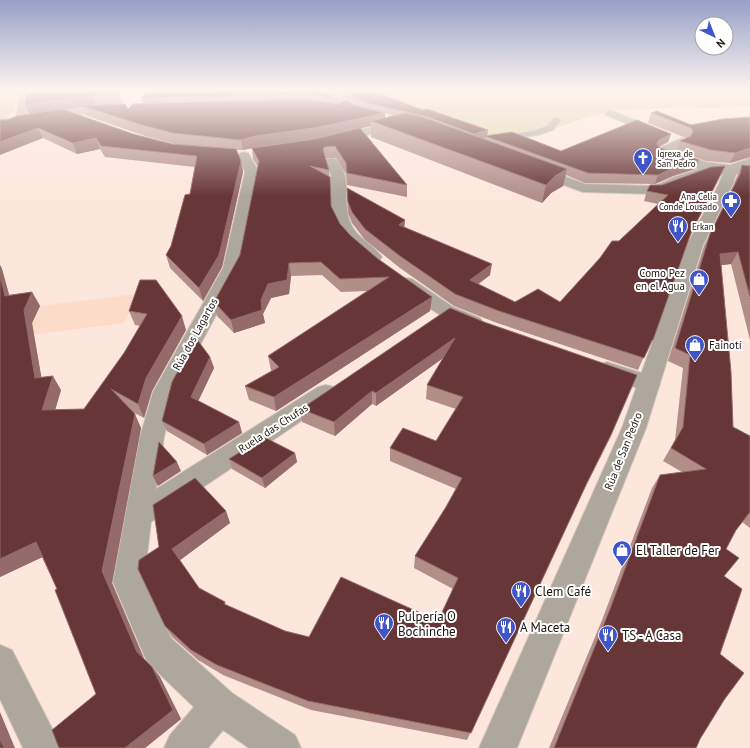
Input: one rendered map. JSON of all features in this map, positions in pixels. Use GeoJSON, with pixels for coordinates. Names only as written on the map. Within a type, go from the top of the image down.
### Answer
{"type":"FeatureCollection","features":[{"type":"Feature","properties":{"kind":"street"},"geometry":{"type":"LineString","coordinates":[[0,133],[11,126]]}},
{"type":"Feature","properties":{"kind":"street"},"geometry":{"type":"LineString","coordinates":[[322,142],[397,126]]}},
{"type":"Feature","properties":{"kind":"street"},"geometry":{"type":"LineString","coordinates":[[642,126],[682,142],[661,152],[704,166],[744,168]]}},
{"type":"Feature","properties":{"kind":"street","name":"Rúa dos Lagartos"},"geometry":{"type":"LineString","coordinates":[[245,154],[252,172],[232,268],[164,392],[152,437],[128,582],[159,650],[219,706],[282,748]]}},
{"type":"Feature","properties":{"kind":"street"},"geometry":{"type":"LineString","coordinates":[[331,162],[338,174],[339,213],[343,225],[358,245],[390,271],[446,311],[488,329]]}},
{"type":"Feature","properties":{"kind":"street"},"geometry":{"type":"LineString","coordinates":[[527,166],[583,188],[657,190],[679,180],[704,172],[744,168]]}},
{"type":"Feature","properties":{"kind":"street","name":"Rúa de San Pedro"},"geometry":{"type":"LineString","coordinates":[[498,748],[634,428],[695,245],[726,184],[744,168]]}},
{"type":"Feature","properties":{"kind":"street"},"geometry":{"type":"LineString","coordinates":[[427,324],[446,311]]}},
{"type":"Feature","properties":{"kind":"street"},"geometry":{"type":"LineString","coordinates":[[591,364],[649,384]]}},
{"type":"Feature","properties":{"kind":"street","name":"Ruela das Chufas"},"geometry":{"type":"LineString","coordinates":[[138,515],[345,381]]}},
{"type":"Feature","properties":{"kind":"street"},"geometry":{"type":"LineString","coordinates":[[0,662],[43,748]]}},
{"type":"Feature","properties":{"kind":"street"},"geometry":{"type":"LineString","coordinates":[[183,748],[219,706]]}},
{"type":"Feature","properties":{"kind":"lane"},"geometry":{"type":"LineString","coordinates":[[490,140],[536,133],[552,126]]}},
{"type":"Feature","properties":{"kind":"shaded area"},"geometry":{"type":"Polygon","coordinates":[[[421,126],[563,126],[541,134],[498,140],[483,144],[421,126]]]}},
{"type":"Feature","properties":{"kind":"shaded area"},"geometry":{"type":"Polygon","coordinates":[[[144,293],[131,310],[124,323],[0,339],[0,311],[144,293]]]}},
{"type":"Feature","properties":{"kind":"building"},"geometry":{"type":"Polygon","coordinates":[[[0,126],[110,126],[133,134],[172,144],[236,149],[241,161],[219,255],[199,288],[166,255],[171,246],[185,195],[190,194],[197,156],[101,146],[96,138],[73,143],[38,128],[0,142],[0,126]]]}},
{"type":"Feature","properties":{"kind":"building"},"geometry":{"type":"Polygon","coordinates":[[[146,126],[324,126],[255,136],[241,140],[173,133],[146,126]]]}},
{"type":"Feature","properties":{"kind":"building"},"geometry":{"type":"Polygon","coordinates":[[[384,126],[447,126],[567,169],[555,176],[546,185],[384,126]]]}},
{"type":"Feature","properties":{"kind":"building"},"geometry":{"type":"Polygon","coordinates":[[[452,126],[476,126],[488,130],[474,134],[452,126]]]}},
{"type":"Feature","properties":{"kind":"building"},"geometry":{"type":"Polygon","coordinates":[[[623,126],[651,126],[671,134],[659,140],[657,144],[660,148],[699,160],[677,166],[658,175],[588,173],[485,136],[512,132],[561,151],[623,126]]]}},
{"type":"Feature","properties":{"kind":"building"},"geometry":{"type":"Polygon","coordinates":[[[685,126],[750,126],[750,148],[735,153],[711,150],[680,141],[691,136],[693,131],[691,128],[685,126]]]}},
{"type":"Feature","properties":{"kind":"building"},"geometry":{"type":"Polygon","coordinates":[[[360,128],[407,185],[347,173],[346,163],[335,146],[324,147],[323,150],[329,170],[310,166],[330,177],[331,206],[340,224],[351,236],[378,259],[432,297],[274,397],[245,386],[279,367],[268,356],[389,277],[340,279],[321,262],[289,263],[287,280],[268,284],[261,300],[262,310],[231,320],[214,302],[240,255],[259,161],[252,148],[315,139],[360,128]]]}},
{"type":"Feature","properties":{"kind":"building"},"geometry":{"type":"Polygon","coordinates":[[[742,165],[750,166],[750,297],[738,252],[720,254],[731,372],[733,427],[750,436],[750,512],[736,530],[726,549],[739,558],[724,576],[742,589],[720,654],[744,673],[724,700],[696,748],[554,748],[610,609],[660,475],[706,469],[671,448],[683,427],[690,355],[675,348],[710,234],[740,174],[742,165]]]}},
{"type":"Feature","properties":{"kind":"building"},"geometry":{"type":"Polygon","coordinates":[[[725,166],[691,233],[653,340],[644,358],[499,311],[455,294],[400,256],[365,229],[352,212],[348,202],[347,188],[405,220],[399,225],[492,264],[470,280],[515,302],[538,289],[560,302],[600,258],[612,241],[619,241],[668,195],[647,191],[650,185],[662,185],[711,167],[725,166]]]}},
{"type":"Feature","properties":{"kind":"building"},"geometry":{"type":"Polygon","coordinates":[[[0,276],[5,296],[32,292],[24,310],[35,378],[53,376],[42,410],[84,409],[124,353],[147,314],[129,311],[140,280],[156,280],[182,316],[146,378],[138,404],[111,389],[135,414],[102,571],[137,652],[152,667],[173,710],[125,748],[59,748],[52,730],[96,694],[55,590],[57,589],[36,542],[0,559],[0,276]]]}},
{"type":"Feature","properties":{"kind":"building"},"geometry":{"type":"Polygon","coordinates":[[[450,308],[484,322],[637,375],[611,435],[586,485],[471,733],[308,701],[217,665],[191,650],[165,626],[138,569],[139,560],[159,547],[153,505],[195,478],[226,511],[172,549],[199,588],[225,602],[224,604],[285,631],[309,637],[341,577],[438,621],[458,578],[415,556],[446,507],[462,478],[390,448],[403,428],[436,441],[463,397],[427,385],[455,338],[376,393],[372,391],[334,422],[301,409],[450,308]]]}},
{"type":"Feature","properties":{"kind":"building"},"geometry":{"type":"Polygon","coordinates":[[[196,338],[210,357],[191,397],[239,422],[204,444],[162,421],[172,382],[196,338]]]}},
{"type":"Feature","properties":{"kind":"building"},"geometry":{"type":"Polygon","coordinates":[[[264,437],[295,453],[262,478],[229,459],[264,437]]]}},
{"type":"Feature","properties":{"kind":"building"},"geometry":{"type":"Polygon","coordinates":[[[159,442],[177,462],[153,476],[159,442]]]}},
{"type":"Feature","properties":{"kind":"building"},"geometry":{"type":"Polygon","coordinates":[[[0,739],[4,748],[0,748],[0,739]]]}},
{"type":"Feature","properties":{"kind":"place","name":"Igrexa de San Pedro"},"geometry":{"type":"Point","coordinates":[643,175]}},
{"type":"Feature","properties":{"kind":"place","name":"Ana Celia Conde Lousado"},"geometry":{"type":"Point","coordinates":[731,218]}},
{"type":"Feature","properties":{"kind":"place","name":"Erkan"},"geometry":{"type":"Point","coordinates":[678,243]}},
{"type":"Feature","properties":{"kind":"place","name":"Como Pez en el Agua"},"geometry":{"type":"Point","coordinates":[699,296]}},
{"type":"Feature","properties":{"kind":"place","name":"Fainotí"},"geometry":{"type":"Point","coordinates":[695,362]}},
{"type":"Feature","properties":{"kind":"place","name":"El Taller de Fer"},"geometry":{"type":"Point","coordinates":[622,567]}},
{"type":"Feature","properties":{"kind":"place","name":"Clem Café"},"geometry":{"type":"Point","coordinates":[521,608]}},
{"type":"Feature","properties":{"kind":"place","name":"Pulpería O Bochinche"},"geometry":{"type":"Point","coordinates":[384,640]}},
{"type":"Feature","properties":{"kind":"place","name":"A Maceta"},"geometry":{"type":"Point","coordinates":[506,644]}},
{"type":"Feature","properties":{"kind":"place","name":"TS - A Casa"},"geometry":{"type":"Point","coordinates":[608,652]}}]}
